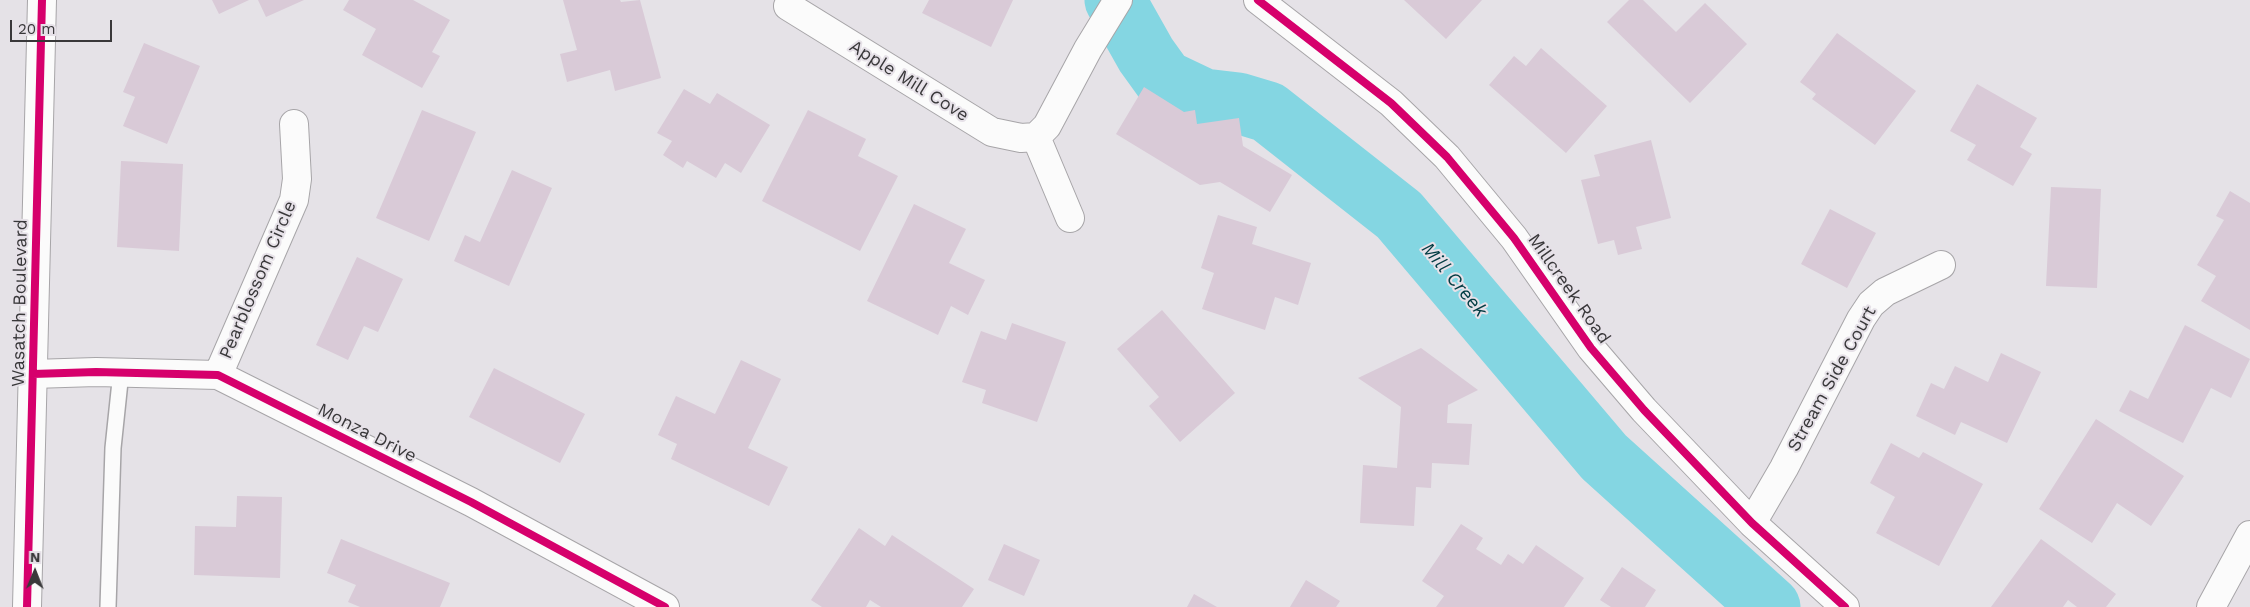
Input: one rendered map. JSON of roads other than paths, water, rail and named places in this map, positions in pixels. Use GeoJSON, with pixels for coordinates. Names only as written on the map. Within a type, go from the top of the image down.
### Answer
{"type":"FeatureCollection","features":[{"type":"Feature","properties":{"kind":"street","name":"Wasatch Boulevard"},"geometry":{"type":"LineString","coordinates":[[26,607],[42,0]]}},
{"type":"Feature","properties":{"kind":"street"},"geometry":{"type":"LineString","coordinates":[[1070,218],[1036,137],[1047,126],[1057,110],[1088,49],[1118,0]]}},
{"type":"Feature","properties":{"kind":"street","name":"Millcreek Road"},"geometry":{"type":"LineString","coordinates":[[1258,0],[1391,103],[1447,157],[1514,238],[1591,348],[1682,452],[1752,524],[1845,607]]}},
{"type":"Feature","properties":{"kind":"street","name":"Apple Mill Cove"},"geometry":{"type":"LineString","coordinates":[[788,6],[992,132],[1009,138],[1036,137]]}},
{"type":"Feature","properties":{"kind":"street","name":"Pearblossom Circle"},"geometry":{"type":"LineString","coordinates":[[218,375],[294,200],[297,179],[294,124]]}},
{"type":"Feature","properties":{"kind":"street","name":"Stream Side Court"},"geometry":{"type":"LineString","coordinates":[[1752,524],[1784,468],[1861,319],[1872,304],[1893,288],[1941,265]]}},
{"type":"Feature","properties":{"kind":"street","name":"Monza Drive"},"geometry":{"type":"LineString","coordinates":[[33,374],[121,372],[218,375],[471,502],[665,607]]}},
{"type":"Feature","properties":{"kind":"street"},"geometry":{"type":"LineString","coordinates":[[2214,606],[2250,535]]}},
{"type":"Feature","properties":{"kind":"lane"},"geometry":{"type":"LineString","coordinates":[[108,607],[113,448],[121,372]]}},
{"type":"Feature","properties":{"kind":"waterway","name":"Mill Creek"},"geometry":{"type":"LineString","coordinates":[[1115,0],[1146,55],[1164,80],[1204,99],[1238,103],[1268,112],[1399,215],[1604,457],[1770,607]]}}]}
